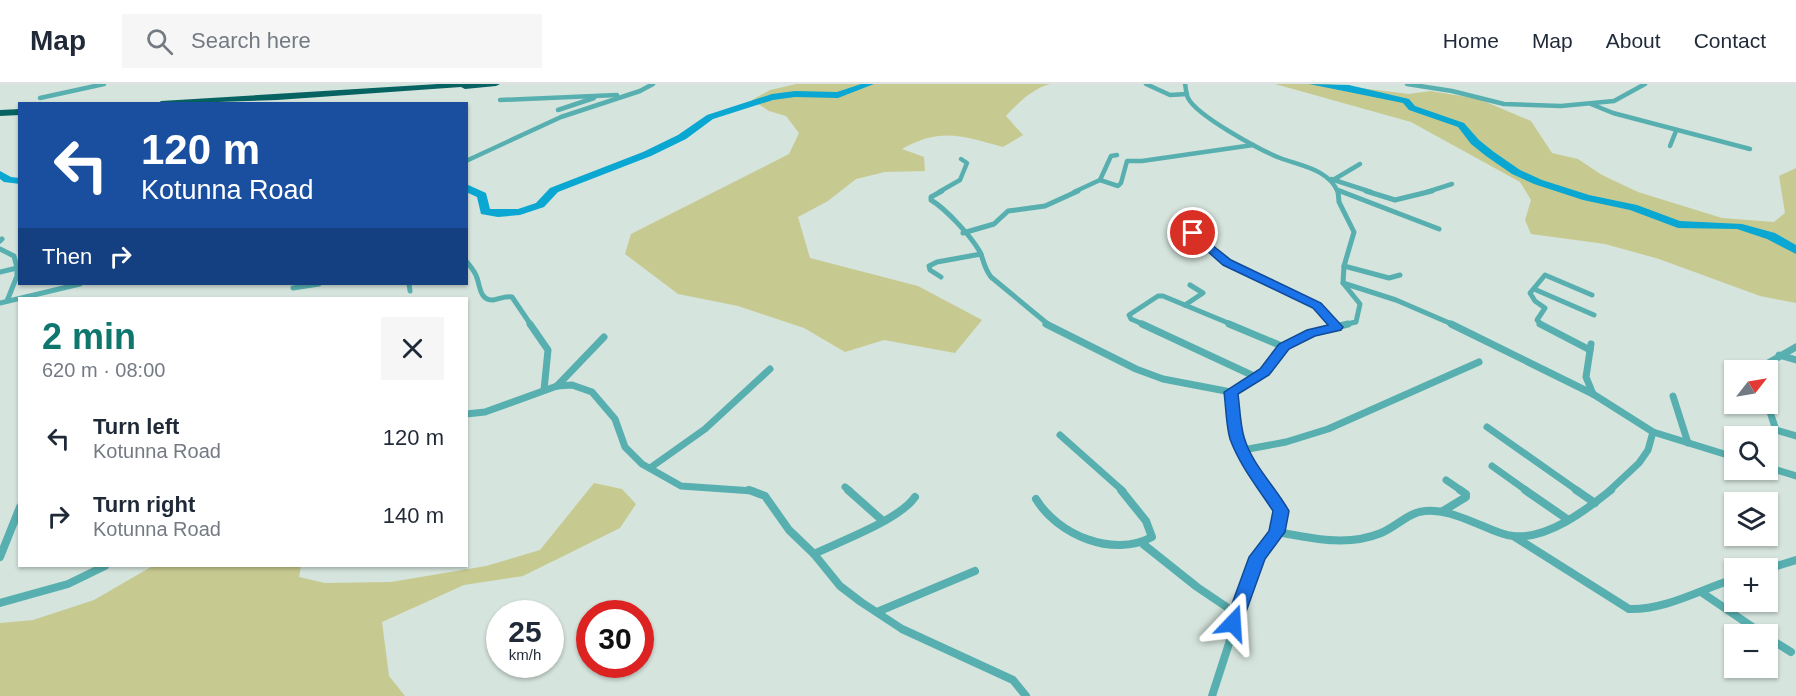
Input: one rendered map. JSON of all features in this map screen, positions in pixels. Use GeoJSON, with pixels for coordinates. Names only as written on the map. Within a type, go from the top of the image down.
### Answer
{"type":"FeatureCollection","features":[{"type":"Feature","properties":{"kind":"highway"},"geometry":{"type":"LineString","coordinates":[[200,102],[472,84]]}},
{"type":"Feature","properties":{"kind":"highway"},"geometry":{"type":"LineString","coordinates":[[245,102],[496,84]]}},
{"type":"Feature","properties":{"kind":"highway"},"geometry":{"type":"LineString","coordinates":[[0,111],[18,110]]}},
{"type":"Feature","properties":{"kind":"street"},"geometry":{"type":"LineString","coordinates":[[40,98],[104,84]]}},
{"type":"Feature","properties":{"kind":"street"},"geometry":{"type":"LineString","coordinates":[[468,160],[561,117],[628,95],[652,84]]}},
{"type":"Feature","properties":{"kind":"street"},"geometry":{"type":"LineString","coordinates":[[1146,84],[1170,95],[1187,94]]}},
{"type":"Feature","properties":{"kind":"street"},"geometry":{"type":"LineString","coordinates":[[1185,84],[1191,104],[1204,114],[1253,145],[1280,158],[1311,168],[1331,179],[1395,200],[1406,199],[1452,184]]}},
{"type":"Feature","properties":{"kind":"street"},"geometry":{"type":"LineString","coordinates":[[1407,84],[1452,91],[1504,104],[1561,106],[1614,101],[1645,84]]}},
{"type":"Feature","properties":{"kind":"street"},"geometry":{"type":"LineString","coordinates":[[500,100],[628,95]]}},
{"type":"Feature","properties":{"kind":"street"},"geometry":{"type":"LineString","coordinates":[[558,110],[603,96]]}},
{"type":"Feature","properties":{"kind":"street"},"geometry":{"type":"LineString","coordinates":[[1588,103],[1613,113],[1676,131],[1750,149]]}},
{"type":"Feature","properties":{"kind":"street"},"geometry":{"type":"LineString","coordinates":[[1670,146],[1676,131]]}},
{"type":"Feature","properties":{"kind":"street"},"geometry":{"type":"LineString","coordinates":[[1100,180],[1118,186],[1121,183],[1127,161],[1142,161],[1253,145]]}},
{"type":"Feature","properties":{"kind":"street"},"geometry":{"type":"LineString","coordinates":[[963,233],[994,224],[1008,211],[1045,206],[1100,180],[1111,156],[1117,155]]}},
{"type":"Feature","properties":{"kind":"street"},"geometry":{"type":"LineString","coordinates":[[961,159],[967,163],[960,180],[936,193],[931,200],[939,205],[975,244],[981,254],[984,268],[991,277],[1014,294],[1044,323],[1136,369],[1163,379],[1231,392],[1264,372],[1284,347],[1311,333],[1356,322],[1360,304],[1344,283],[1344,266],[1354,232],[1339,202],[1338,190],[1331,179]]}},
{"type":"Feature","properties":{"kind":"street"},"geometry":{"type":"LineString","coordinates":[[1331,179],[1360,164]]}},
{"type":"Feature","properties":{"kind":"street"},"geometry":{"type":"LineString","coordinates":[[1338,190],[1439,229]]}},
{"type":"Feature","properties":{"kind":"street"},"geometry":{"type":"LineString","coordinates":[[1193,233],[1227,262],[1317,306],[1336,327]]}},
{"type":"Feature","properties":{"kind":"street"},"geometry":{"type":"LineString","coordinates":[[0,249],[14,256],[17,268],[17,276],[3,302]]}},
{"type":"Feature","properties":{"kind":"street"},"geometry":{"type":"LineString","coordinates":[[941,278],[930,270],[929,266],[937,262],[981,254]]}},
{"type":"Feature","properties":{"kind":"street"},"geometry":{"type":"LineString","coordinates":[[468,264],[476,275],[477,286],[483,296],[492,300],[505,296],[512,297],[548,350],[544,390]]}},
{"type":"Feature","properties":{"kind":"street"},"geometry":{"type":"LineString","coordinates":[[1344,266],[1389,278],[1400,275]]}},
{"type":"Feature","properties":{"kind":"street"},"geometry":{"type":"LineString","coordinates":[[0,272],[17,268]]}},
{"type":"Feature","properties":{"kind":"street"},"geometry":{"type":"LineString","coordinates":[[1592,295],[1551,276],[1545,276],[1530,293],[1535,301],[1545,308],[1537,320],[1591,346],[1586,377],[1593,394]]}},
{"type":"Feature","properties":{"kind":"street"},"geometry":{"type":"LineString","coordinates":[[1344,283],[1396,300],[1463,329],[1593,394],[1653,432],[1724,454]]}},
{"type":"Feature","properties":{"kind":"street"},"geometry":{"type":"LineString","coordinates":[[24,297],[76,285]]}},
{"type":"Feature","properties":{"kind":"street"},"geometry":{"type":"LineString","coordinates":[[293,288],[313,285]]}},
{"type":"Feature","properties":{"kind":"street"},"geometry":{"type":"LineString","coordinates":[[1185,305],[1203,293],[1190,285]]}},
{"type":"Feature","properties":{"kind":"street"},"geometry":{"type":"LineString","coordinates":[[1534,289],[1594,315]]}},
{"type":"Feature","properties":{"kind":"street"},"geometry":{"type":"LineString","coordinates":[[1256,377],[1164,336],[1131,319],[1130,315],[1158,296],[1284,347]]}},
{"type":"Feature","properties":{"kind":"street"},"geometry":{"type":"LineString","coordinates":[[3,302],[18,298]]}},
{"type":"Feature","properties":{"kind":"street"},"geometry":{"type":"LineString","coordinates":[[557,386],[604,337]]}},
{"type":"Feature","properties":{"kind":"street"},"geometry":{"type":"LineString","coordinates":[[1770,360],[1796,347]]}},
{"type":"Feature","properties":{"kind":"street"},"geometry":{"type":"LineString","coordinates":[[1779,355],[1796,360]]}},
{"type":"Feature","properties":{"kind":"street"},"geometry":{"type":"LineString","coordinates":[[1243,450],[1286,442],[1328,429],[1479,362]]}},
{"type":"Feature","properties":{"kind":"street"},"geometry":{"type":"LineString","coordinates":[[650,468],[680,449],[712,423],[751,384],[770,369]]}},
{"type":"Feature","properties":{"kind":"street"},"geometry":{"type":"LineString","coordinates":[[468,414],[484,412],[557,386],[572,386],[592,392],[615,419],[625,447],[650,468],[681,486],[748,489],[765,496],[789,530],[814,554],[840,586],[902,629],[1013,680],[1026,696]]}},
{"type":"Feature","properties":{"kind":"street"},"geometry":{"type":"LineString","coordinates":[[1212,696],[1257,557],[1277,532],[1281,511],[1249,465],[1237,437],[1231,392]]}},
{"type":"Feature","properties":{"kind":"street"},"geometry":{"type":"LineString","coordinates":[[1673,396],[1688,443]]}},
{"type":"Feature","properties":{"kind":"street"},"geometry":{"type":"LineString","coordinates":[[1771,414],[1776,430],[1796,436]]}},
{"type":"Feature","properties":{"kind":"street"},"geometry":{"type":"LineString","coordinates":[[1487,427],[1595,503]]}},
{"type":"Feature","properties":{"kind":"street"},"geometry":{"type":"LineString","coordinates":[[1515,537],[1527,535],[1567,519],[1610,492],[1644,454],[1653,432]]}},
{"type":"Feature","properties":{"kind":"street"},"geometry":{"type":"LineString","coordinates":[[1035,499],[1047,515],[1076,534],[1123,548],[1143,544],[1152,537],[1146,521],[1123,491],[1060,435]]}},
{"type":"Feature","properties":{"kind":"street"},"geometry":{"type":"LineString","coordinates":[[1492,466],[1567,519]]}},
{"type":"Feature","properties":{"kind":"street"},"geometry":{"type":"LineString","coordinates":[[1778,470],[1796,476]]}},
{"type":"Feature","properties":{"kind":"street"},"geometry":{"type":"LineString","coordinates":[[1443,511],[1466,496],[1446,480]]}},
{"type":"Feature","properties":{"kind":"street"},"geometry":{"type":"LineString","coordinates":[[845,487],[883,521]]}},
{"type":"Feature","properties":{"kind":"street"},"geometry":{"type":"LineString","coordinates":[[814,554],[908,507],[915,497]]}},
{"type":"Feature","properties":{"kind":"street"},"geometry":{"type":"LineString","coordinates":[[1277,532],[1334,540],[1363,540],[1394,527],[1421,511],[1443,511],[1481,527],[1515,537],[1629,609],[1641,611],[1724,583]]}},
{"type":"Feature","properties":{"kind":"street"},"geometry":{"type":"LineString","coordinates":[[0,557],[18,512]]}},
{"type":"Feature","properties":{"kind":"street"},"geometry":{"type":"LineString","coordinates":[[1143,544],[1197,587],[1237,614]]}},
{"type":"Feature","properties":{"kind":"street"},"geometry":{"type":"LineString","coordinates":[[1778,566],[1796,560]]}},
{"type":"Feature","properties":{"kind":"street"},"geometry":{"type":"LineString","coordinates":[[0,603],[68,584],[103,567]]}},
{"type":"Feature","properties":{"kind":"street"},"geometry":{"type":"LineString","coordinates":[[877,612],[975,571]]}},
{"type":"Feature","properties":{"kind":"street"},"geometry":{"type":"LineString","coordinates":[[1701,592],[1748,624]]}},
{"type":"Feature","properties":{"kind":"street"},"geometry":{"type":"LineString","coordinates":[[1778,644],[1791,652]]}},
{"type":"Feature","properties":{"kind":"green space"},"geometry":{"type":"Polygon","coordinates":[[[796,84],[1050,84],[1020,101],[1006,116],[1023,135],[1003,147],[952,136],[928,138],[916,142],[902,149],[924,157],[925,171],[885,172],[856,179],[828,201],[798,217],[810,258],[918,286],[982,320],[955,353],[884,340],[845,352],[804,328],[738,306],[678,294],[625,254],[631,234],[789,154],[799,133],[786,116],[769,111],[752,100],[770,90],[796,84]]]}},
{"type":"Feature","properties":{"kind":"green space"},"geometry":{"type":"Polygon","coordinates":[[[1275,84],[1328,84],[1409,94],[1431,91],[1479,99],[1531,121],[1552,153],[1578,159],[1602,175],[1638,192],[1722,218],[1774,222],[1785,213],[1779,176],[1796,168],[1796,303],[1760,296],[1659,259],[1605,244],[1531,234],[1525,220],[1531,200],[1520,182],[1411,122],[1275,84]]]}},
{"type":"Feature","properties":{"kind":"green space"},"geometry":{"type":"Polygon","coordinates":[[[594,483],[622,489],[636,504],[620,528],[523,576],[464,585],[382,622],[389,676],[405,696],[0,696],[0,623],[33,620],[94,600],[151,567],[301,567],[299,577],[325,583],[391,582],[486,566],[540,550],[594,483]]]}},
{"type":"Feature","properties":{"kind":"waterway"},"geometry":{"type":"LineString","coordinates":[[468,188],[482,195],[485,212],[498,214],[520,212],[540,205],[554,190],[647,154],[682,137],[710,117],[772,97],[795,94],[838,95],[870,84]]}},
{"type":"Feature","properties":{"kind":"waterway"},"geometry":{"type":"LineString","coordinates":[[1313,84],[1349,88],[1406,101],[1412,108],[1461,125],[1475,142],[1490,154],[1516,172],[1538,182],[1587,198],[1633,207],[1678,224],[1738,226],[1771,236],[1796,250]]}},
{"type":"Feature","properties":{"kind":"waterway"},"geometry":{"type":"LineString","coordinates":[[0,174],[8,180],[18,181]]}},
{"type":"Feature","properties":{"kind":"route"},"geometry":{"type":"LineString","coordinates":[[1193,233],[1227,262],[1308,300],[1327,314],[1336,327],[1311,333],[1284,347],[1264,372],[1231,392],[1237,437],[1249,465],[1281,511],[1277,532],[1257,557],[1233,623]]}}]}
